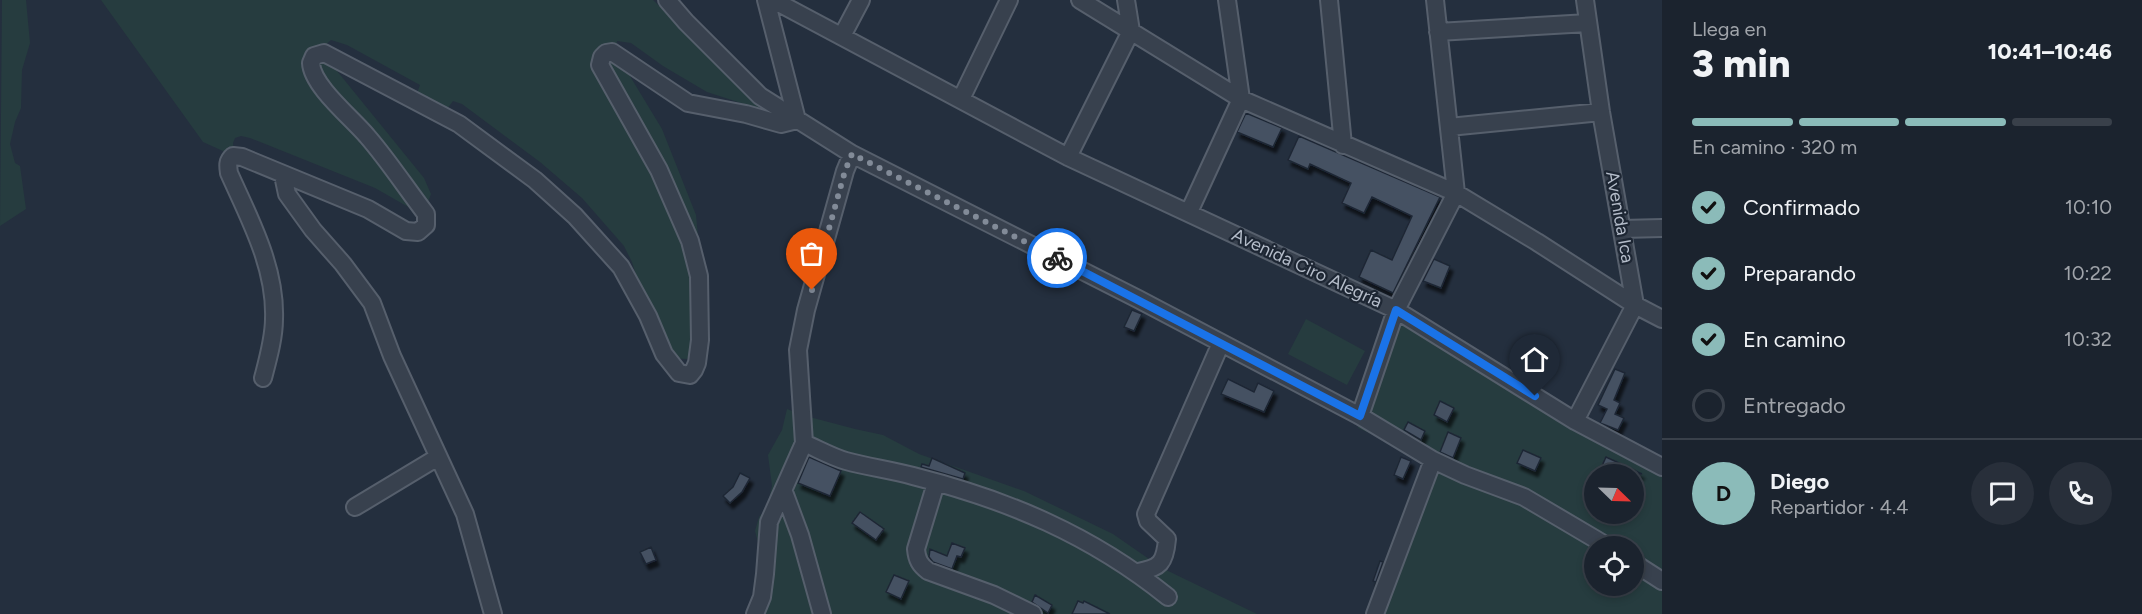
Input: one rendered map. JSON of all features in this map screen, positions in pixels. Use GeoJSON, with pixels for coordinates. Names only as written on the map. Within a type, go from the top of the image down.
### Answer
{"type":"FeatureCollection","features":[{"type":"Feature","properties":{"kind":"street"},"geometry":{"type":"LineString","coordinates":[[667,0],[760,96],[852,154],[1138,298],[1360,416],[1433,460],[1465,475],[1524,497],[1590,536]]}},
{"type":"Feature","properties":{"kind":"street"},"geometry":{"type":"LineString","coordinates":[[766,0],[798,120]]}},
{"type":"Feature","properties":{"kind":"street","name":"Avenida Ciro Alegría"},"geometry":{"type":"LineString","coordinates":[[773,0],[1068,157],[1396,310],[1575,421],[1662,467]]}},
{"type":"Feature","properties":{"kind":"street"},"geometry":{"type":"LineString","coordinates":[[842,36],[861,0]]}},
{"type":"Feature","properties":{"kind":"street"},"geometry":{"type":"LineString","coordinates":[[961,99],[1009,0]]}},
{"type":"Feature","properties":{"kind":"street"},"geometry":{"type":"LineString","coordinates":[[1080,0],[1241,99],[1456,193],[1635,305],[1662,319]]}},
{"type":"Feature","properties":{"kind":"street"},"geometry":{"type":"LineString","coordinates":[[1068,157],[1131,31],[1126,0]]}},
{"type":"Feature","properties":{"kind":"street"},"geometry":{"type":"LineString","coordinates":[[1189,212],[1241,99],[1227,0]]}},
{"type":"Feature","properties":{"kind":"street"},"geometry":{"type":"LineString","coordinates":[[1329,0],[1343,145]]}},
{"type":"Feature","properties":{"kind":"street"},"geometry":{"type":"LineString","coordinates":[[1360,416],[1396,310],[1456,193],[1435,0]]}},
{"type":"Feature","properties":{"kind":"street","name":"Avenida Ica"},"geometry":{"type":"LineString","coordinates":[[1585,0],[1601,112],[1635,305]]}},
{"type":"Feature","properties":{"kind":"street"},"geometry":{"type":"LineString","coordinates":[[1438,32],[1588,23]]}},
{"type":"Feature","properties":{"kind":"street"},"geometry":{"type":"LineString","coordinates":[[263,378],[274,322],[274,307],[263,249],[229,173],[228,165],[233,156],[242,157],[368,208],[406,231],[418,232],[426,225],[426,214],[367,136],[334,101],[315,76],[311,69],[314,56],[324,53],[459,124],[535,180],[575,216],[621,267],[648,316],[664,354],[679,374],[685,375],[690,375],[694,370],[700,340],[699,276],[690,241],[677,209],[636,126],[604,74],[600,64],[602,57],[612,52],[688,103],[746,114],[781,124],[798,120]]}},
{"type":"Feature","properties":{"kind":"street"},"geometry":{"type":"LineString","coordinates":[[1449,128],[1601,112]]}},
{"type":"Feature","properties":{"kind":"street"},"geometry":{"type":"LineString","coordinates":[[755,614],[762,597],[769,522],[804,443],[798,350],[806,310],[845,171],[852,154]]}},
{"type":"Feature","properties":{"kind":"street"},"geometry":{"type":"LineString","coordinates":[[283,175],[287,194],[372,303],[392,356],[465,514],[494,614]]}},
{"type":"Feature","properties":{"kind":"street"},"geometry":{"type":"LineString","coordinates":[[1622,229],[1662,228]]}},
{"type":"Feature","properties":{"kind":"street"},"geometry":{"type":"LineString","coordinates":[[1575,421],[1635,305]]}},
{"type":"Feature","properties":{"kind":"street"},"geometry":{"type":"LineString","coordinates":[[1138,572],[1157,568],[1164,559],[1167,539],[1148,521],[1146,514],[1221,343]]}},
{"type":"Feature","properties":{"kind":"street"},"geometry":{"type":"LineString","coordinates":[[804,443],[845,460],[936,483],[1006,505],[1062,527],[1138,572],[1168,597]]}},
{"type":"Feature","properties":{"kind":"street"},"geometry":{"type":"LineString","coordinates":[[355,507],[438,457]]}},
{"type":"Feature","properties":{"kind":"street"},"geometry":{"type":"LineString","coordinates":[[1375,614],[1433,460]]}},
{"type":"Feature","properties":{"kind":"street"},"geometry":{"type":"LineString","coordinates":[[936,483],[916,549],[916,558],[921,565],[928,571],[994,595],[1033,614]]}},
{"type":"Feature","properties":{"kind":"street"},"geometry":{"type":"LineString","coordinates":[[784,492],[806,554],[822,614]]}},
{"type":"Feature","properties":{"kind":"street"},"geometry":{"type":"LineString","coordinates":[[1644,569],[1662,581]]}},
{"type":"Feature","properties":{"kind":"green space"},"geometry":{"type":"Polygon","coordinates":[[[2,0],[26,0],[30,43],[22,70],[21,108],[10,144],[15,163],[20,166],[26,209],[0,226],[2,0]]]}},
{"type":"Feature","properties":{"kind":"green space"},"geometry":{"type":"Polygon","coordinates":[[[101,0],[653,0],[753,96],[766,121],[744,104],[707,92],[663,66],[631,43],[617,41],[616,53],[662,129],[696,215],[705,310],[692,352],[687,359],[672,358],[641,291],[632,262],[624,246],[582,198],[540,162],[462,104],[453,101],[447,109],[416,96],[420,85],[347,45],[331,40],[320,50],[424,178],[431,194],[426,208],[417,212],[375,188],[250,138],[241,136],[235,138],[234,156],[203,142],[101,0]]]}},
{"type":"Feature","properties":{"kind":"green space"},"geometry":{"type":"Polygon","coordinates":[[[1306,319],[1365,351],[1347,385],[1288,354],[1306,319]]]}},
{"type":"Feature","properties":{"kind":"green space"},"geometry":{"type":"Polygon","coordinates":[[[1402,321],[1662,467],[1662,614],[1380,614],[1416,513],[1442,465],[1358,428],[1402,321]]]}},
{"type":"Feature","properties":{"kind":"green space"},"geometry":{"type":"Polygon","coordinates":[[[787,409],[802,415],[883,435],[919,454],[1024,491],[1113,534],[1162,568],[1257,614],[751,614],[762,557],[755,531],[759,517],[767,508],[772,486],[768,455],[782,430],[787,409]]]}},
{"type":"Feature","properties":{"kind":"building"},"geometry":{"type":"Polygon","coordinates":[[[1246,113],[1282,128],[1273,147],[1237,132],[1246,113]]]}},
{"type":"Feature","properties":{"kind":"building"},"geometry":{"type":"Polygon","coordinates":[[[1299,136],[1440,197],[1393,293],[1359,277],[1371,250],[1392,260],[1412,216],[1372,197],[1364,213],[1342,203],[1351,183],[1310,164],[1308,169],[1288,160],[1299,136]]]}},
{"type":"Feature","properties":{"kind":"building"},"geometry":{"type":"Polygon","coordinates":[[[1434,259],[1450,266],[1441,288],[1423,281],[1434,259]]]}},
{"type":"Feature","properties":{"kind":"building"},"geometry":{"type":"Polygon","coordinates":[[[1132,310],[1142,314],[1134,331],[1124,327],[1132,310]]]}},
{"type":"Feature","properties":{"kind":"building"},"geometry":{"type":"Polygon","coordinates":[[[1615,369],[1625,373],[1614,400],[1620,403],[1615,414],[1624,418],[1618,430],[1600,423],[1607,409],[1598,405],[1615,369]]]}},
{"type":"Feature","properties":{"kind":"building"},"geometry":{"type":"Polygon","coordinates":[[[1228,379],[1254,392],[1258,383],[1274,391],[1264,412],[1221,394],[1228,379]]]}},
{"type":"Feature","properties":{"kind":"building"},"geometry":{"type":"Polygon","coordinates":[[[1440,401],[1454,408],[1447,422],[1434,415],[1440,401]]]}},
{"type":"Feature","properties":{"kind":"building"},"geometry":{"type":"Polygon","coordinates":[[[1408,422],[1425,431],[1421,440],[1404,430],[1408,422]]]}},
{"type":"Feature","properties":{"kind":"building"},"geometry":{"type":"Polygon","coordinates":[[[1448,432],[1461,438],[1453,458],[1440,452],[1448,432]]]}},
{"type":"Feature","properties":{"kind":"building"},"geometry":{"type":"Polygon","coordinates":[[[1523,450],[1541,458],[1535,471],[1517,463],[1523,450]]]}},
{"type":"Feature","properties":{"kind":"building"},"geometry":{"type":"Polygon","coordinates":[[[809,457],[841,471],[830,496],[798,483],[809,457]]]}},
{"type":"Feature","properties":{"kind":"building"},"geometry":{"type":"Polygon","coordinates":[[[1401,457],[1411,461],[1403,479],[1394,475],[1401,457]]]}},
{"type":"Feature","properties":{"kind":"building"},"geometry":{"type":"Polygon","coordinates":[[[1606,457],[1621,464],[1603,464],[1606,457]]]}},
{"type":"Feature","properties":{"kind":"building"},"geometry":{"type":"Polygon","coordinates":[[[932,458],[965,473],[963,479],[921,467],[922,464],[929,466],[932,458]]]}},
{"type":"Feature","properties":{"kind":"building"},"geometry":{"type":"Polygon","coordinates":[[[740,473],[750,478],[742,492],[730,503],[723,496],[733,487],[740,473]]]}},
{"type":"Feature","properties":{"kind":"building"},"geometry":{"type":"Polygon","coordinates":[[[860,512],[884,529],[876,540],[852,523],[860,512]]]}},
{"type":"Feature","properties":{"kind":"building"},"geometry":{"type":"Polygon","coordinates":[[[952,543],[965,548],[961,557],[957,556],[952,569],[933,562],[929,557],[930,549],[947,556],[952,543]]]}},
{"type":"Feature","properties":{"kind":"building"},"geometry":{"type":"Polygon","coordinates":[[[651,547],[656,560],[646,564],[640,552],[651,547]]]}},
{"type":"Feature","properties":{"kind":"building"},"geometry":{"type":"Polygon","coordinates":[[[1380,561],[1383,562],[1376,582],[1373,581],[1380,561]]]}},
{"type":"Feature","properties":{"kind":"building"},"geometry":{"type":"Polygon","coordinates":[[[894,575],[909,581],[901,599],[886,592],[894,575]]]}},
{"type":"Feature","properties":{"kind":"building"},"geometry":{"type":"Polygon","coordinates":[[[1035,595],[1052,605],[1048,613],[1032,602],[1035,595]]]}},
{"type":"Feature","properties":{"kind":"building"},"geometry":{"type":"Polygon","coordinates":[[[1078,601],[1083,603],[1084,601],[1110,614],[1072,614],[1078,601]]]}},
{"type":"Feature","properties":{"kind":"way so far"},"geometry":{"type":"LineString","coordinates":[[812,290],[834,208],[852,154],[1057,258]]}},
{"type":"Feature","properties":{"kind":"route"},"geometry":{"type":"LineString","coordinates":[[1057,258],[1138,298],[1279,375],[1360,416],[1396,310],[1535,396]]}}]}
